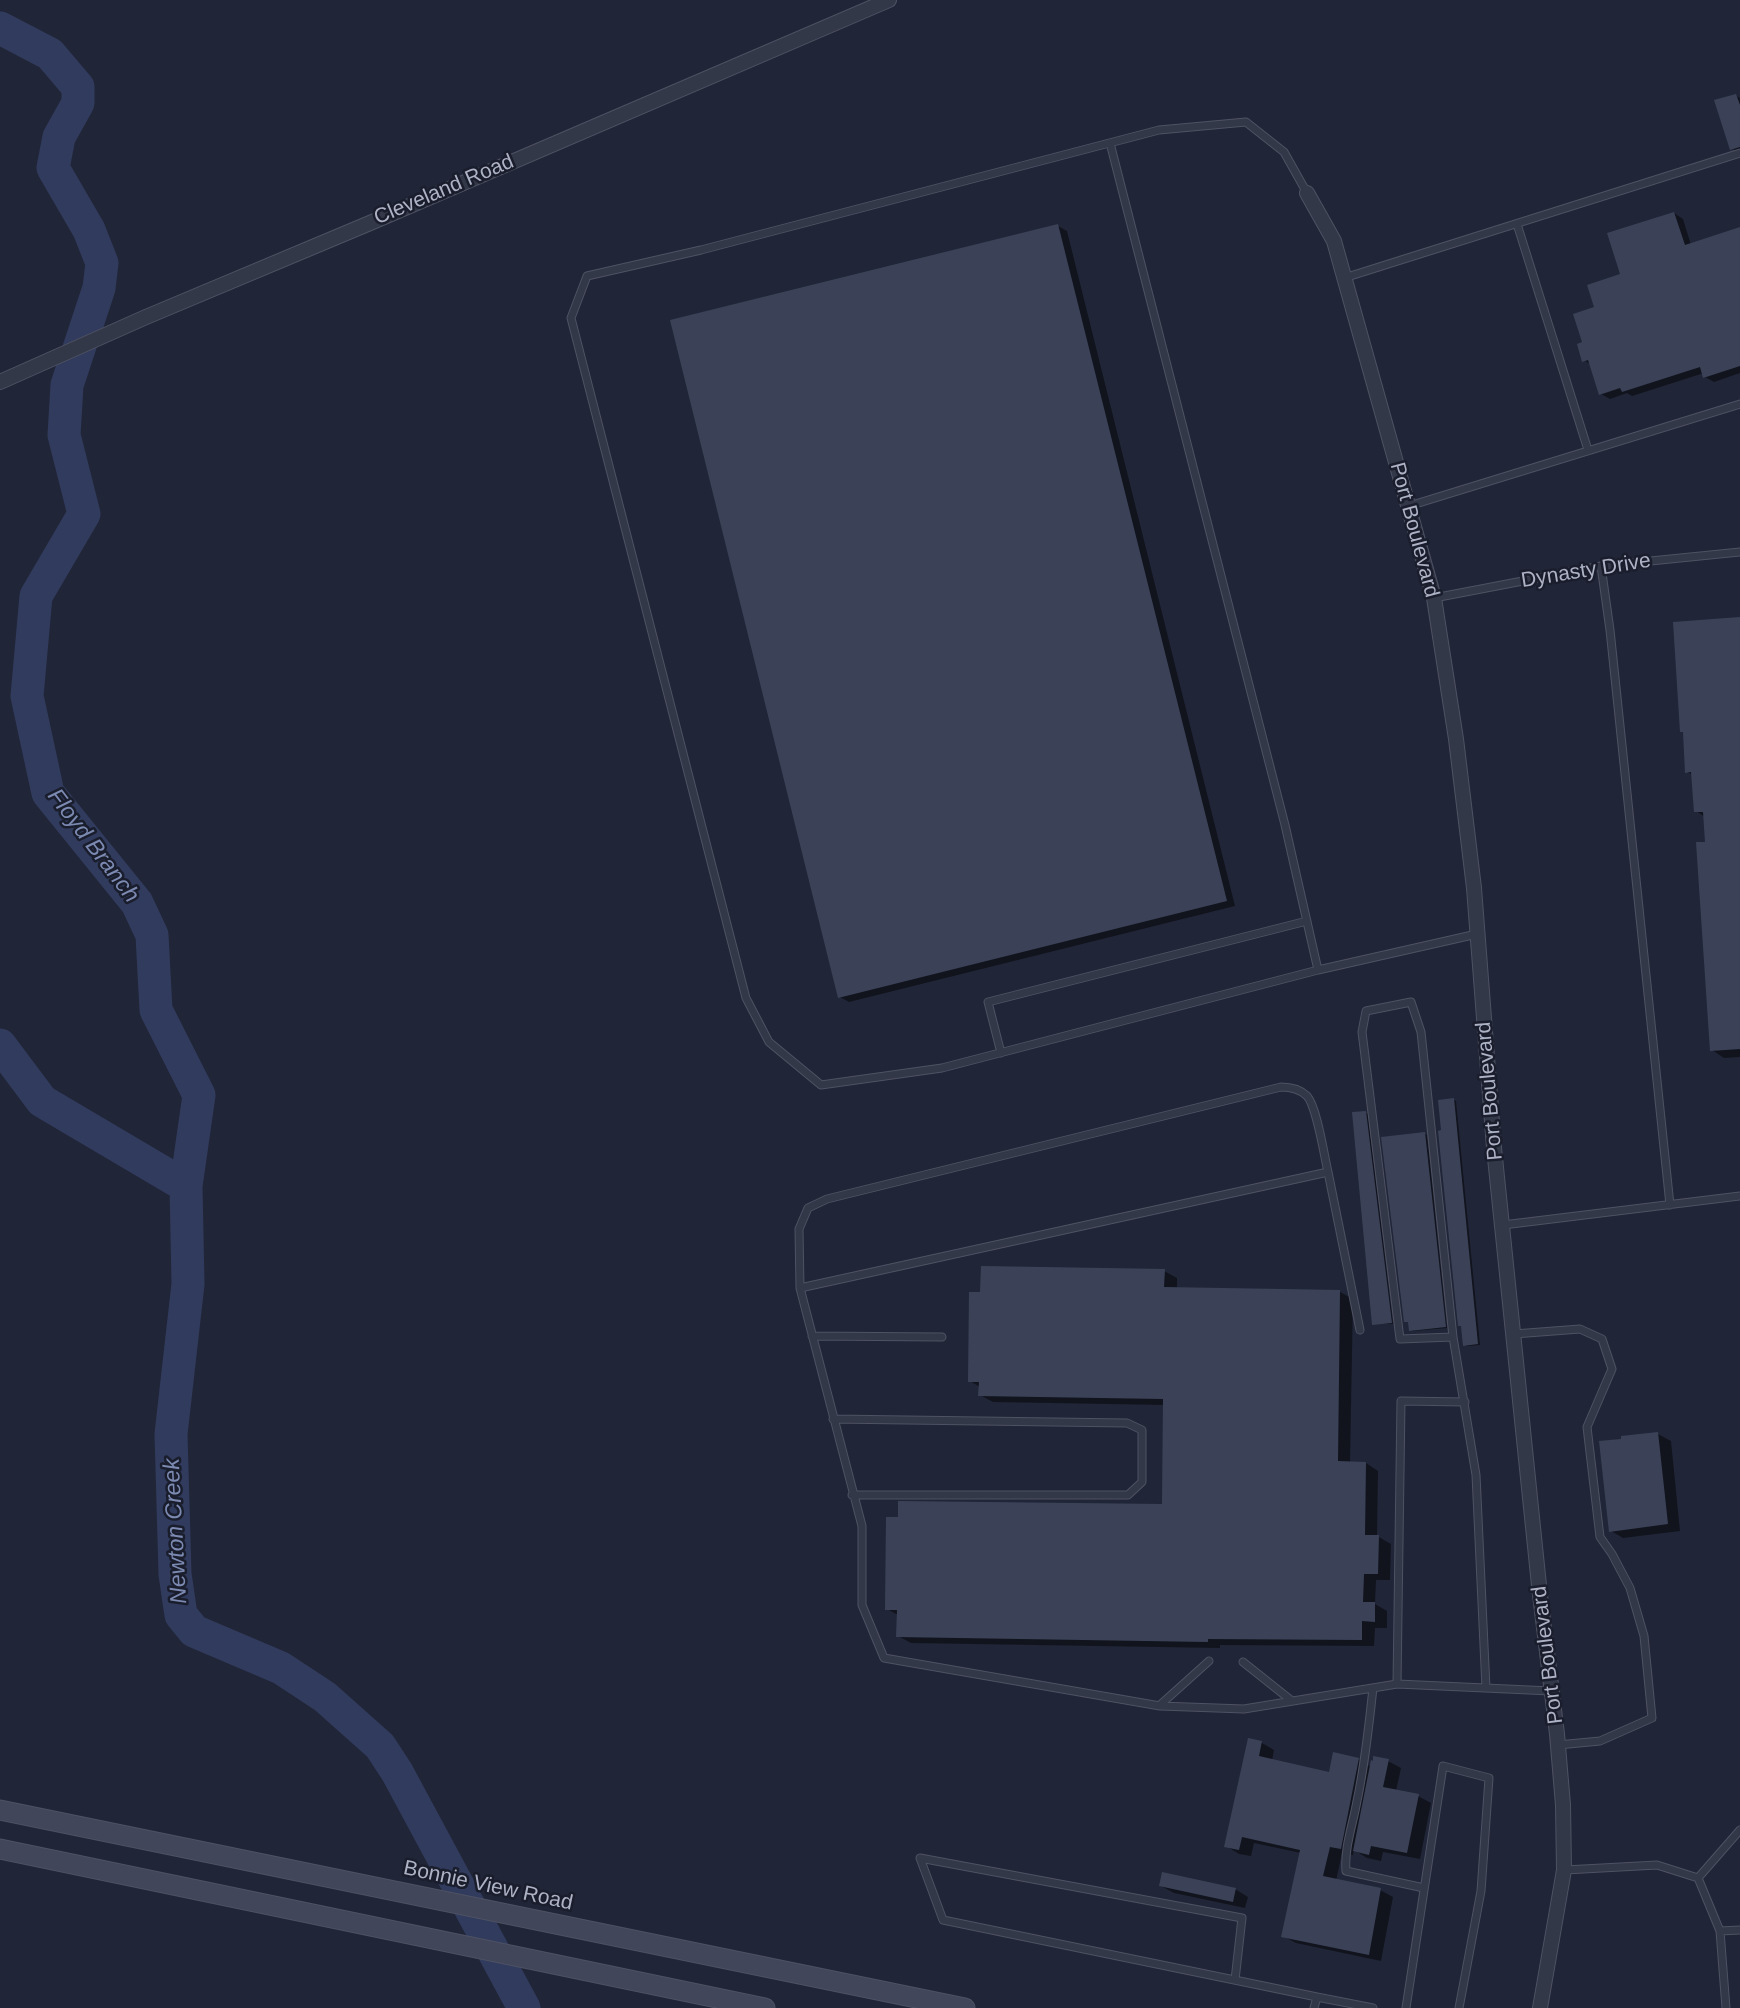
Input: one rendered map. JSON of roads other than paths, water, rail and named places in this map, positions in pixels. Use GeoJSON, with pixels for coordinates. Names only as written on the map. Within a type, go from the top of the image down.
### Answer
{"type":"FeatureCollection","features":[{"type":"Feature","properties":{"kind":"main road","name":"Bonnie View Road"},"geometry":{"type":"LineString","coordinates":[[0,1810],[965,2008]]}},
{"type":"Feature","properties":{"kind":"main road"},"geometry":{"type":"LineString","coordinates":[[0,1849],[765,2008]]}},
{"type":"Feature","properties":{"kind":"street","name":"Cleveland Road"},"geometry":{"type":"LineString","coordinates":[[2,381],[141,319],[889,0]]}},
{"type":"Feature","properties":{"kind":"street","name":"Port Boulevard"},"geometry":{"type":"LineString","coordinates":[[1307,193],[1334,241],[1434,598],[1458,753],[1474,888],[1493,1135],[1563,1805],[1564,1870],[1540,2008]]}},
{"type":"Feature","properties":{"kind":"lane"},"geometry":{"type":"LineString","coordinates":[[1307,193],[1284,152],[1246,122],[1159,130],[715,246],[587,276],[571,318],[746,998],[769,1042],[821,1085],[942,1068],[1318,970],[1477,934]]}},
{"type":"Feature","properties":{"kind":"lane"},"geometry":{"type":"LineString","coordinates":[[1111,143],[1285,825],[1318,970]]}},
{"type":"Feature","properties":{"kind":"lane"},"geometry":{"type":"LineString","coordinates":[[1344,278],[1740,153]]}},
{"type":"Feature","properties":{"kind":"lane"},"geometry":{"type":"LineString","coordinates":[[1517,224],[1588,450]]}},
{"type":"Feature","properties":{"kind":"lane"},"geometry":{"type":"LineString","coordinates":[[1408,506],[1740,404]]}},
{"type":"Feature","properties":{"kind":"lane","name":"Dynasty Drive"},"geometry":{"type":"LineString","coordinates":[[1434,598],[1601,566],[1740,552]]}},
{"type":"Feature","properties":{"kind":"lane"},"geometry":{"type":"LineString","coordinates":[[1601,566],[1671,1205]]}},
{"type":"Feature","properties":{"kind":"lane"},"geometry":{"type":"LineString","coordinates":[[1001,1053],[988,1002],[1307,921]]}},
{"type":"Feature","properties":{"kind":"lane"},"geometry":{"type":"LineString","coordinates":[[1453,1337],[1400,1339],[1362,1032],[1366,1011],[1411,1002],[1422,1032],[1453,1337],[1476,1475],[1486,1688]]}},
{"type":"Feature","properties":{"kind":"lane"},"geometry":{"type":"LineString","coordinates":[[1360,1330],[1312,1105],[1306,1095],[1294,1088],[1281,1087],[827,1199],[808,1208],[799,1228],[800,1288],[862,1526],[862,1605],[884,1658],[1160,1706],[1244,1709],[1397,1684],[1552,1691]]}},
{"type":"Feature","properties":{"kind":"lane"},"geometry":{"type":"LineString","coordinates":[[800,1288],[1328,1172]]}},
{"type":"Feature","properties":{"kind":"lane"},"geometry":{"type":"LineString","coordinates":[[1503,1226],[1740,1196]]}},
{"type":"Feature","properties":{"kind":"lane"},"geometry":{"type":"LineString","coordinates":[[1514,1334],[1580,1329],[1602,1339],[1612,1369],[1587,1427],[1600,1537],[1630,1588],[1644,1636],[1651,1718],[1600,1741],[1558,1745]]}},
{"type":"Feature","properties":{"kind":"lane"},"geometry":{"type":"LineString","coordinates":[[812,1336],[942,1336]]}},
{"type":"Feature","properties":{"kind":"lane"},"geometry":{"type":"LineString","coordinates":[[1397,1684],[1401,1401],[1465,1402]]}},
{"type":"Feature","properties":{"kind":"lane"},"geometry":{"type":"LineString","coordinates":[[833,1419],[1127,1423],[1142,1430],[1142,1482],[1128,1495],[852,1495]]}},
{"type":"Feature","properties":{"kind":"lane"},"geometry":{"type":"LineString","coordinates":[[1160,1706],[1209,1661]]}},
{"type":"Feature","properties":{"kind":"lane"},"geometry":{"type":"LineString","coordinates":[[1243,1662],[1292,1701]]}},
{"type":"Feature","properties":{"kind":"lane"},"geometry":{"type":"LineString","coordinates":[[1373,1688],[1369,1734],[1347,1847],[1346,1871],[1424,1888]]}},
{"type":"Feature","properties":{"kind":"lane"},"geometry":{"type":"LineString","coordinates":[[1406,2008],[1443,1766],[1489,1778],[1480,1891],[1459,2008]]}},
{"type":"Feature","properties":{"kind":"lane"},"geometry":{"type":"LineString","coordinates":[[1698,1878],[1740,1830]]}},
{"type":"Feature","properties":{"kind":"lane"},"geometry":{"type":"LineString","coordinates":[[1235,1980],[1242,1918],[920,1858],[943,1920],[1317,1997],[1373,2008]]}},
{"type":"Feature","properties":{"kind":"lane"},"geometry":{"type":"LineString","coordinates":[[1564,1870],[1657,1865],[1698,1878],[1720,1931],[1726,2008]]}},
{"type":"Feature","properties":{"kind":"lane"},"geometry":{"type":"LineString","coordinates":[[1720,1931],[1740,1930]]}},
{"type":"Feature","properties":{"kind":"lane"},"geometry":{"type":"LineString","coordinates":[[1314,2008],[1317,1997]]}},
{"type":"Feature","properties":{"kind":"waterway","name":"Floyd Branch"},"geometry":{"type":"LineString","coordinates":[[0,28],[50,54],[78,87],[78,103],[59,137],[53,168],[89,230],[102,263],[99,288],[67,385],[64,435],[84,514],[36,596],[27,696],[48,793],[137,903],[152,935],[156,1010],[199,1095],[186,1186]]}},
{"type":"Feature","properties":{"kind":"waterway","name":"Newton Creek"},"geometry":{"type":"LineString","coordinates":[[0,1045],[42,1101],[186,1186],[188,1284],[171,1434],[175,1574],[181,1615],[194,1631],[281,1668],[325,1697],[380,1746],[397,1772],[524,2008]]}}]}
